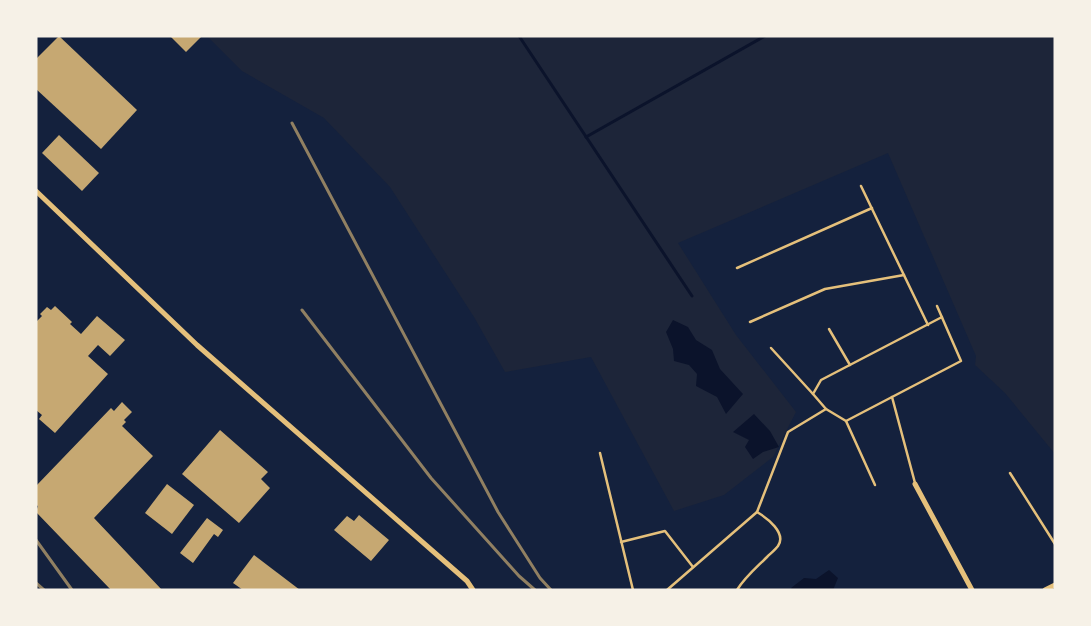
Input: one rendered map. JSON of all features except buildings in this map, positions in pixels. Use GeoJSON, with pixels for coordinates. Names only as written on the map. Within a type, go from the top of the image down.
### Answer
{"type":"FeatureCollection","features":[{"type":"Feature","properties":{"kind":"street"},"geometry":{"type":"LineString","coordinates":[[36,191],[197,344],[467,581],[473,590]]}},
{"type":"Feature","properties":{"kind":"street"},"geometry":{"type":"LineString","coordinates":[[916,484],[972,590]]}},
{"type":"Feature","properties":{"kind":"street"},"geometry":{"type":"LineString","coordinates":[[1046,590],[1055,584]]}},
{"type":"Feature","properties":{"kind":"lane"},"geometry":{"type":"LineString","coordinates":[[861,186],[928,325]]}},
{"type":"Feature","properties":{"kind":"lane"},"geometry":{"type":"LineString","coordinates":[[737,268],[872,208]]}},
{"type":"Feature","properties":{"kind":"lane"},"geometry":{"type":"LineString","coordinates":[[750,322],[825,289],[904,275]]}},
{"type":"Feature","properties":{"kind":"lane"},"geometry":{"type":"LineString","coordinates":[[846,421],[961,361],[937,306]]}},
{"type":"Feature","properties":{"kind":"lane"},"geometry":{"type":"LineString","coordinates":[[814,394],[821,380],[942,317]]}},
{"type":"Feature","properties":{"kind":"lane"},"geometry":{"type":"LineString","coordinates":[[829,329],[850,365]]}},
{"type":"Feature","properties":{"kind":"lane"},"geometry":{"type":"LineString","coordinates":[[771,348],[826,409],[846,421],[875,486]]}},
{"type":"Feature","properties":{"kind":"lane"},"geometry":{"type":"LineString","coordinates":[[892,397],[916,484]]}},
{"type":"Feature","properties":{"kind":"lane"},"geometry":{"type":"LineString","coordinates":[[667,590],[757,512],[788,432],[826,409]]}},
{"type":"Feature","properties":{"kind":"lane"},"geometry":{"type":"LineString","coordinates":[[600,453],[633,590]]}},
{"type":"Feature","properties":{"kind":"lane"},"geometry":{"type":"LineString","coordinates":[[1010,473],[1055,544]]}},
{"type":"Feature","properties":{"kind":"lane"},"geometry":{"type":"LineString","coordinates":[[737,590],[743,580],[779,545],[780,536],[773,524],[757,512]]}},
{"type":"Feature","properties":{"kind":"lane"},"geometry":{"type":"LineString","coordinates":[[621,542],[665,532],[694,567]]}},
{"type":"Feature","properties":{"kind":"shaded area"},"geometry":{"type":"Polygon","coordinates":[[[207,36],[1055,36],[1055,454],[1005,393],[975,365],[976,356],[888,153],[678,243],[736,335],[796,412],[773,457],[724,495],[674,511],[591,357],[505,372],[474,317],[390,187],[324,118],[242,71],[207,36]]]}},
{"type":"Feature","properties":{"kind":"shaded area"},"geometry":{"type":"Polygon","coordinates":[[[673,320],[688,327],[696,340],[712,350],[720,369],[743,394],[726,414],[717,397],[696,386],[697,374],[689,365],[674,361],[673,349],[666,332],[673,320]]]}},
{"type":"Feature","properties":{"kind":"shaded area"},"geometry":{"type":"Polygon","coordinates":[[[754,414],[770,431],[779,447],[763,452],[753,459],[745,447],[749,440],[733,432],[754,414]]]}},
{"type":"Feature","properties":{"kind":"shaded area"},"geometry":{"type":"Polygon","coordinates":[[[829,570],[838,578],[833,590],[792,590],[791,588],[804,578],[816,579],[829,570]]]}},
{"type":"Feature","properties":{"kind":"waterway"},"geometry":{"type":"LineString","coordinates":[[519,36],[692,296]]}},
{"type":"Feature","properties":{"kind":"waterway"},"geometry":{"type":"LineString","coordinates":[[586,137],[765,36]]}},
{"type":"Feature","properties":{"kind":"railway"},"geometry":{"type":"LineString","coordinates":[[292,123],[498,512],[540,578],[551,590]]}},
{"type":"Feature","properties":{"kind":"railway"},"geometry":{"type":"LineString","coordinates":[[302,310],[431,478],[519,576],[535,590]]}},
{"type":"Feature","properties":{"kind":"railway"},"geometry":{"type":"LineString","coordinates":[[36,540],[72,590]]}},
{"type":"Feature","properties":{"kind":"railway"},"geometry":{"type":"LineString","coordinates":[[36,583],[44,590]]}}]}
